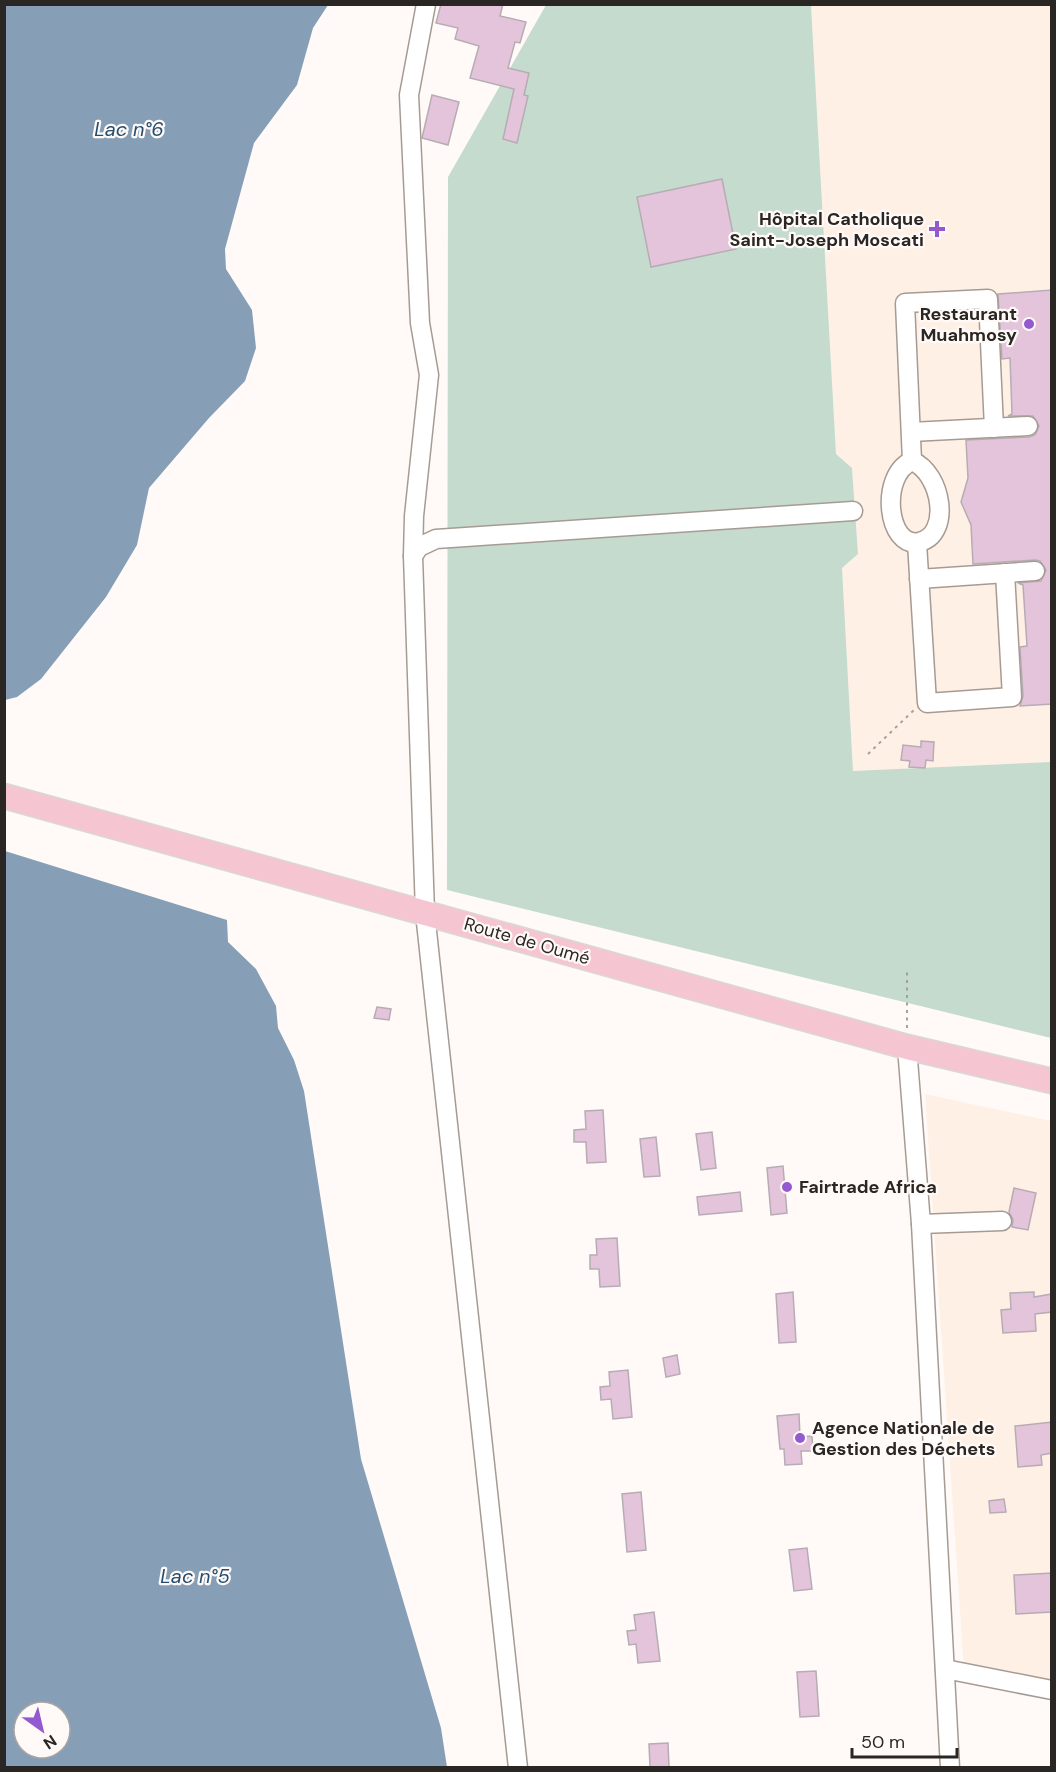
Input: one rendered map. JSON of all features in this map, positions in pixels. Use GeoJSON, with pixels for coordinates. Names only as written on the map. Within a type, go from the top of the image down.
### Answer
{"type":"FeatureCollection","features":[{"type":"Feature","properties":{"kind":"main road","name":"Route de Oumé"},"geometry":{"type":"LineString","coordinates":[[4,796],[907,1047],[1052,1080]]}},
{"type":"Feature","properties":{"kind":"street"},"geometry":{"type":"LineString","coordinates":[[426,4],[409,95],[420,323],[429,375],[414,516],[413,556],[425,913],[518,1767]]}},
{"type":"Feature","properties":{"kind":"street"},"geometry":{"type":"LineString","coordinates":[[912,461],[905,303],[988,299],[994,428]]}},
{"type":"Feature","properties":{"kind":"street"},"geometry":{"type":"LineString","coordinates":[[911,432],[1028,426]]}},
{"type":"Feature","properties":{"kind":"street"},"geometry":{"type":"LineString","coordinates":[[912,461],[923,465],[931,475],[940,502],[935,528],[926,539],[917,543],[907,541],[898,531],[890,507],[894,478],[903,465],[912,461]]}},
{"type":"Feature","properties":{"kind":"street"},"geometry":{"type":"LineString","coordinates":[[413,556],[419,547],[436,539],[853,511]]}},
{"type":"Feature","properties":{"kind":"street"},"geometry":{"type":"LineString","coordinates":[[917,543],[927,703],[1012,697],[1005,573]]}},
{"type":"Feature","properties":{"kind":"street"},"geometry":{"type":"LineString","coordinates":[[919,579],[1035,571]]}},
{"type":"Feature","properties":{"kind":"street"},"geometry":{"type":"LineString","coordinates":[[907,1047],[921,1224],[950,1767]]}},
{"type":"Feature","properties":{"kind":"street"},"geometry":{"type":"LineString","coordinates":[[921,1224],[1002,1221]]}},
{"type":"Feature","properties":{"kind":"street"},"geometry":{"type":"LineString","coordinates":[[945,1669],[1052,1690]]}},
{"type":"Feature","properties":{"kind":"path"},"geometry":{"type":"LineString","coordinates":[[868,754],[926,698]]}},
{"type":"Feature","properties":{"kind":"path"},"geometry":{"type":"LineString","coordinates":[[907,971],[907,1047]]}},
{"type":"Feature","properties":{"kind":"shaded area","name":"Hôpital Catholique Saint-Joseph Moscati"},"geometry":{"type":"Polygon","coordinates":[[[811,5],[1051,5],[1051,762],[853,771],[842,568],[858,554],[852,468],[836,454],[811,5]]]}},
{"type":"Feature","properties":{"kind":"shaded area"},"geometry":{"type":"Polygon","coordinates":[[[925,1094],[1051,1121],[1051,1687],[964,1671],[925,1094]]]}},
{"type":"Feature","properties":{"kind":"green space"},"geometry":{"type":"Polygon","coordinates":[[[546,5],[811,5],[836,454],[852,468],[858,554],[842,568],[853,771],[1051,762],[1051,1038],[447,890],[448,177],[546,5]]]}},
{"type":"Feature","properties":{"kind":"water","name":"Lac n°6"},"geometry":{"type":"Polygon","coordinates":[[[5,4],[328,5],[313,28],[297,85],[254,143],[225,249],[226,269],[252,310],[256,348],[245,381],[209,418],[149,488],[137,545],[106,597],[41,679],[17,697],[5,700],[5,4]]]}},
{"type":"Feature","properties":{"kind":"water","name":"Lac n°5"},"geometry":{"type":"Polygon","coordinates":[[[5,851],[227,920],[228,942],[256,969],[276,1006],[278,1028],[294,1060],[304,1091],[361,1459],[441,1728],[447,1767],[5,1767],[5,851]]]}},
{"type":"Feature","properties":{"kind":"building"},"geometry":{"type":"Polygon","coordinates":[[[441,4],[503,4],[500,16],[526,22],[520,43],[515,42],[508,68],[529,73],[524,95],[528,96],[517,143],[503,139],[514,89],[470,78],[479,46],[455,39],[458,28],[436,23],[441,4]]]}},
{"type":"Feature","properties":{"kind":"building"},"geometry":{"type":"Polygon","coordinates":[[[432,95],[459,102],[448,145],[422,138],[432,95]]]}},
{"type":"Feature","properties":{"kind":"building"},"geometry":{"type":"Polygon","coordinates":[[[722,179],[736,249],[651,267],[637,197],[722,179]]]}},
{"type":"Feature","properties":{"kind":"building"},"geometry":{"type":"Polygon","coordinates":[[[1052,290],[1052,704],[1020,706],[1023,696],[1020,647],[1027,646],[1023,585],[1018,583],[1041,581],[1046,570],[1040,561],[1035,560],[973,564],[971,525],[961,502],[968,478],[966,440],[1029,437],[1035,435],[1039,426],[1033,416],[1008,416],[1012,414],[1010,358],[1002,359],[998,294],[1052,290]]]}},
{"type":"Feature","properties":{"kind":"building"},"geometry":{"type":"Polygon","coordinates":[[[921,741],[934,742],[933,761],[926,760],[925,768],[909,767],[910,761],[901,760],[903,745],[921,747],[921,741]]]}},
{"type":"Feature","properties":{"kind":"building"},"geometry":{"type":"Polygon","coordinates":[[[377,1007],[391,1009],[389,1020],[374,1018],[377,1007]]]}},
{"type":"Feature","properties":{"kind":"building"},"geometry":{"type":"Polygon","coordinates":[[[603,1110],[606,1162],[587,1163],[586,1142],[574,1142],[574,1130],[586,1129],[585,1111],[603,1110]]]}},
{"type":"Feature","properties":{"kind":"building"},"geometry":{"type":"Polygon","coordinates":[[[712,1132],[716,1168],[701,1170],[696,1134],[712,1132]]]}},
{"type":"Feature","properties":{"kind":"building"},"geometry":{"type":"Polygon","coordinates":[[[656,1137],[660,1176],[644,1177],[640,1139],[656,1137]]]}},
{"type":"Feature","properties":{"kind":"building"},"geometry":{"type":"Polygon","coordinates":[[[783,1166],[787,1213],[771,1215],[767,1168],[783,1166]]]}},
{"type":"Feature","properties":{"kind":"building"},"geometry":{"type":"Polygon","coordinates":[[[1014,1188],[1036,1193],[1028,1230],[1012,1227],[1013,1220],[1009,1212],[1014,1188]]]}},
{"type":"Feature","properties":{"kind":"building"},"geometry":{"type":"Polygon","coordinates":[[[740,1192],[742,1211],[699,1215],[697,1197],[740,1192]]]}},
{"type":"Feature","properties":{"kind":"building"},"geometry":{"type":"Polygon","coordinates":[[[617,1238],[620,1286],[600,1287],[599,1269],[590,1269],[590,1255],[597,1255],[596,1239],[617,1238]]]}},
{"type":"Feature","properties":{"kind":"building"},"geometry":{"type":"Polygon","coordinates":[[[793,1292],[796,1342],[779,1343],[776,1294],[793,1292]]]}},
{"type":"Feature","properties":{"kind":"building"},"geometry":{"type":"Polygon","coordinates":[[[1034,1292],[1034,1297],[1052,1294],[1052,1312],[1035,1314],[1036,1331],[1003,1333],[1001,1310],[1011,1309],[1010,1293],[1034,1292]]]}},
{"type":"Feature","properties":{"kind":"building"},"geometry":{"type":"Polygon","coordinates":[[[677,1355],[680,1374],[666,1377],[663,1358],[677,1355]]]}},
{"type":"Feature","properties":{"kind":"building"},"geometry":{"type":"Polygon","coordinates":[[[628,1370],[632,1417],[613,1419],[611,1399],[601,1400],[600,1387],[610,1386],[609,1372],[628,1370]]]}},
{"type":"Feature","properties":{"kind":"building"},"geometry":{"type":"Polygon","coordinates":[[[799,1414],[800,1437],[812,1436],[813,1451],[801,1451],[802,1464],[785,1465],[784,1449],[780,1449],[777,1416],[799,1414]]]}},
{"type":"Feature","properties":{"kind":"building"},"geometry":{"type":"Polygon","coordinates":[[[1052,1422],[1052,1453],[1041,1455],[1042,1465],[1018,1467],[1015,1426],[1052,1422]]]}},
{"type":"Feature","properties":{"kind":"building"},"geometry":{"type":"Polygon","coordinates":[[[641,1492],[646,1550],[627,1552],[622,1494],[641,1492]]]}},
{"type":"Feature","properties":{"kind":"building"},"geometry":{"type":"Polygon","coordinates":[[[1004,1499],[1006,1512],[990,1513],[989,1501],[1004,1499]]]}},
{"type":"Feature","properties":{"kind":"building"},"geometry":{"type":"Polygon","coordinates":[[[807,1548],[812,1589],[794,1591],[789,1550],[807,1548]]]}},
{"type":"Feature","properties":{"kind":"building"},"geometry":{"type":"Polygon","coordinates":[[[1052,1573],[1052,1612],[1016,1614],[1014,1575],[1052,1573]]]}},
{"type":"Feature","properties":{"kind":"building"},"geometry":{"type":"Polygon","coordinates":[[[654,1612],[660,1661],[638,1663],[636,1644],[629,1645],[627,1631],[636,1630],[634,1615],[654,1612]]]}},
{"type":"Feature","properties":{"kind":"building"},"geometry":{"type":"Polygon","coordinates":[[[816,1671],[819,1716],[800,1717],[797,1672],[816,1671]]]}},
{"type":"Feature","properties":{"kind":"building"},"geometry":{"type":"Polygon","coordinates":[[[668,1743],[669,1767],[650,1767],[649,1744],[668,1743]]]}},
{"type":"Feature","properties":{"kind":"place","name":"Hôpital Catholique Saint-Joseph Moscati"},"geometry":{"type":"Point","coordinates":[937,229]}},
{"type":"Feature","properties":{"kind":"place","name":"Restaurant Muahmosy"},"geometry":{"type":"Point","coordinates":[1029,324]}},
{"type":"Feature","properties":{"kind":"place","name":"Fairtrade Africa"},"geometry":{"type":"Point","coordinates":[787,1187]}},
{"type":"Feature","properties":{"kind":"place","name":"Agence Nationale de Gestion des Déchets"},"geometry":{"type":"Point","coordinates":[800,1438]}}]}
